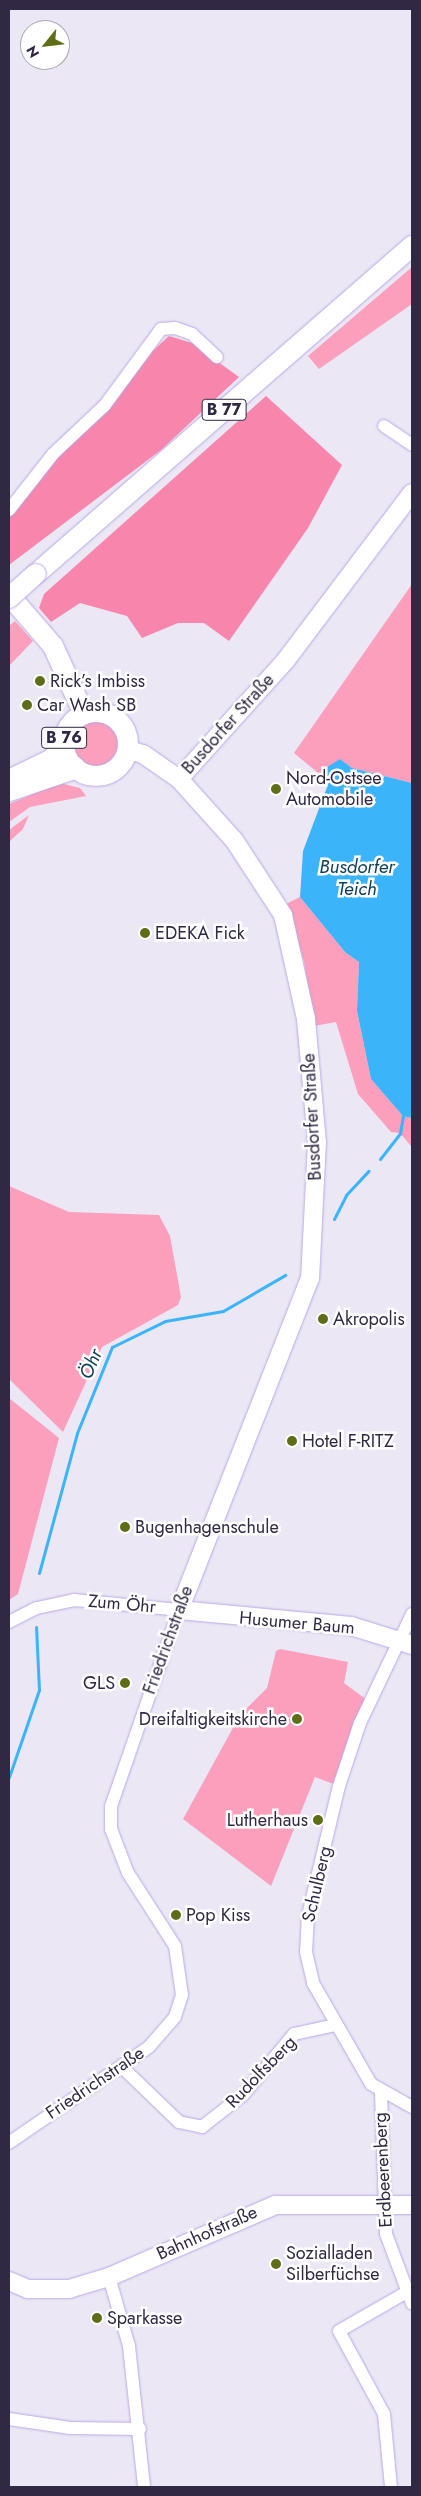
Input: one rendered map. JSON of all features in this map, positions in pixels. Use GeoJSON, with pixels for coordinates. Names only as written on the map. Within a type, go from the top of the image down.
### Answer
{"type":"FeatureCollection","features":[{"type":"Feature","properties":{"kind":"highway"},"geometry":{"type":"LineString","coordinates":[[9,790],[74,768]]}},
{"type":"Feature","properties":{"kind":"main road","name":"B 77"},"geometry":{"type":"LineString","coordinates":[[9,597],[412,246]]}},
{"type":"Feature","properties":{"kind":"main road","name":"B 76"},"geometry":{"type":"LineString","coordinates":[[9,597],[53,646],[84,714]]}},
{"type":"Feature","properties":{"kind":"main road","name":"B 76"},"geometry":{"type":"LineString","coordinates":[[101,712],[118,720],[128,739],[128,750],[117,768],[108,774],[89,776],[74,768],[64,745],[69,726],[84,714],[101,712]]}},
{"type":"Feature","properties":{"kind":"main road"},"geometry":{"type":"LineString","coordinates":[[9,780],[48,762],[64,745]]}},
{"type":"Feature","properties":{"kind":"street"},"geometry":{"type":"LineString","coordinates":[[9,510],[53,454],[105,405],[161,329],[192,334],[217,357]]}},
{"type":"Feature","properties":{"kind":"street"},"geometry":{"type":"LineString","coordinates":[[384,426],[412,444]]}},
{"type":"Feature","properties":{"kind":"street","name":"Busdorfer Straße"},"geometry":{"type":"LineString","coordinates":[[313,1263],[317,1142],[306,1019],[283,915],[244,854],[180,779],[286,660],[412,493]]}},
{"type":"Feature","properties":{"kind":"street"},"geometry":{"type":"LineString","coordinates":[[128,750],[143,754],[180,779]]}},
{"type":"Feature","properties":{"kind":"street","name":"Friedrichstraße"},"geometry":{"type":"LineString","coordinates":[[9,2143],[123,2068],[163,2034],[181,2000],[175,1946],[128,1873],[111,1829],[111,1806],[179,1610],[313,1263]]}},
{"type":"Feature","properties":{"kind":"street","name":"Zum Öhr"},"geometry":{"type":"LineString","coordinates":[[9,1622],[37,1608],[74,1600],[179,1610]]}},
{"type":"Feature","properties":{"kind":"street","name":"Husumer Baum"},"geometry":{"type":"LineString","coordinates":[[179,1610],[351,1626],[406,1642]]}},
{"type":"Feature","properties":{"kind":"street","name":"Schulberg"},"geometry":{"type":"LineString","coordinates":[[381,2092],[336,2025],[313,1983],[306,1952],[308,1915],[341,1780],[360,1723],[406,1642],[412,1614]]}},
{"type":"Feature","properties":{"kind":"street","name":"Rudolfsberg"},"geometry":{"type":"LineString","coordinates":[[123,2068],[179,2122],[202,2127],[244,2094],[294,2034],[336,2025]]}},
{"type":"Feature","properties":{"kind":"street"},"geometry":{"type":"LineString","coordinates":[[381,2092],[412,2107]]}},
{"type":"Feature","properties":{"kind":"street","name":"Erdbeerenberg"},"geometry":{"type":"LineString","coordinates":[[381,2092],[386,2234],[409,2298]]}},
{"type":"Feature","properties":{"kind":"street","name":"Bahnhofstraße"},"geometry":{"type":"LineString","coordinates":[[9,2280],[45,2291],[69,2289],[109,2277],[265,2208],[412,2205]]}},
{"type":"Feature","properties":{"kind":"street"},"geometry":{"type":"LineString","coordinates":[[109,2277],[129,2346],[140,2428],[144,2487]]}},
{"type":"Feature","properties":{"kind":"street"},"geometry":{"type":"LineString","coordinates":[[391,2487],[384,2414],[339,2331],[409,2298]]}},
{"type":"Feature","properties":{"kind":"street"},"geometry":{"type":"LineString","coordinates":[[9,2419],[70,2428],[140,2428]]}},
{"type":"Feature","properties":{"kind":"shaded area"},"geometry":{"type":"Polygon","coordinates":[[[412,267],[412,304],[319,369],[308,356],[412,267]]]}},
{"type":"Feature","properties":{"kind":"shaded area"},"geometry":{"type":"Polygon","coordinates":[[[169,336],[192,343],[239,377],[161,450],[9,565],[9,516],[55,458],[109,410],[146,357],[169,336]]]}},
{"type":"Feature","properties":{"kind":"shaded area"},"geometry":{"type":"Polygon","coordinates":[[[266,396],[342,465],[308,528],[229,641],[204,623],[178,623],[142,638],[127,616],[80,603],[51,622],[39,608],[44,594],[266,396]]]}},
{"type":"Feature","properties":{"kind":"shaded area"},"geometry":{"type":"Polygon","coordinates":[[[412,584],[412,783],[352,768],[340,759],[329,782],[294,753],[412,584]]]}},
{"type":"Feature","properties":{"kind":"shaded area"},"geometry":{"type":"Polygon","coordinates":[[[15,621],[33,641],[9,666],[9,626],[15,621]]]}},
{"type":"Feature","properties":{"kind":"shaded area"},"geometry":{"type":"Polygon","coordinates":[[[96,719],[106,721],[114,726],[119,734],[121,744],[119,754],[114,762],[106,767],[96,769],[86,767],[78,762],[73,754],[71,744],[73,734],[78,726],[86,721],[96,719]]]}},
{"type":"Feature","properties":{"kind":"shaded area"},"geometry":{"type":"Polygon","coordinates":[[[60,783],[80,788],[86,796],[30,807],[9,822],[9,804],[60,783]]]}},
{"type":"Feature","properties":{"kind":"shaded area"},"geometry":{"type":"Polygon","coordinates":[[[29,815],[23,829],[9,842],[9,830],[29,815]]]}},
{"type":"Feature","properties":{"kind":"shaded area"},"geometry":{"type":"Polygon","coordinates":[[[300,897],[345,952],[359,962],[357,1011],[371,1079],[403,1116],[412,1118],[411,1146],[400,1133],[391,1132],[358,1094],[336,1022],[314,1026],[304,961],[286,904],[300,897]]]}},
{"type":"Feature","properties":{"kind":"shaded area"},"geometry":{"type":"Polygon","coordinates":[[[9,1186],[69,1212],[159,1215],[170,1236],[181,1297],[178,1305],[102,1347],[63,1432],[9,1379],[9,1186]]]}},
{"type":"Feature","properties":{"kind":"shaded area"},"geometry":{"type":"Polygon","coordinates":[[[9,1398],[59,1438],[18,1594],[9,1600],[9,1398]]]}},
{"type":"Feature","properties":{"kind":"shaded area"},"geometry":{"type":"Polygon","coordinates":[[[280,1649],[348,1662],[344,1683],[367,1700],[336,1785],[315,1777],[271,1886],[183,1819],[240,1715],[267,1688],[276,1651],[280,1649]]]}},
{"type":"Feature","properties":{"kind":"water","name":"Busdorfer Teich"},"geometry":{"type":"Polygon","coordinates":[[[340,759],[352,768],[412,783],[412,1118],[403,1116],[371,1079],[357,1011],[359,962],[345,952],[300,897],[303,851],[329,782],[324,769],[340,759]]]}},
{"type":"Feature","properties":{"kind":"waterway","name":"Öhr"},"geometry":{"type":"LineString","coordinates":[[380,1159],[400,1133],[403,1116]]}},
{"type":"Feature","properties":{"kind":"waterway","name":"Öhr"},"geometry":{"type":"LineString","coordinates":[[334,1219],[346,1195],[368,1171]]}},
{"type":"Feature","properties":{"kind":"waterway","name":"Öhr"},"geometry":{"type":"LineString","coordinates":[[39,1573],[77,1433],[112,1347],[165,1321],[223,1311],[285,1275]]}},
{"type":"Feature","properties":{"kind":"waterway","name":"Öhr"},"geometry":{"type":"LineString","coordinates":[[9,1777],[39,1690],[36,1627]]}},
{"type":"Feature","properties":{"kind":"place","name":"Rick’s Imbiss"},"geometry":{"type":"Point","coordinates":[40,681]}},
{"type":"Feature","properties":{"kind":"place","name":"Car Wash SB"},"geometry":{"type":"Point","coordinates":[27,705]}},
{"type":"Feature","properties":{"kind":"place","name":"Nord-Ostsee Automobile"},"geometry":{"type":"Point","coordinates":[276,789]}},
{"type":"Feature","properties":{"kind":"place","name":"EDEKA Fick"},"geometry":{"type":"Point","coordinates":[145,933]}},
{"type":"Feature","properties":{"kind":"place","name":"Akropolis"},"geometry":{"type":"Point","coordinates":[323,1319]}},
{"type":"Feature","properties":{"kind":"place","name":"Hotel F-RITZ"},"geometry":{"type":"Point","coordinates":[292,1441]}},
{"type":"Feature","properties":{"kind":"place","name":"Bugenhagenschule"},"geometry":{"type":"Point","coordinates":[125,1527]}},
{"type":"Feature","properties":{"kind":"place","name":"GLS"},"geometry":{"type":"Point","coordinates":[125,1683]}},
{"type":"Feature","properties":{"kind":"place","name":"Dreifaltigkeitskirche"},"geometry":{"type":"Point","coordinates":[297,1719]}},
{"type":"Feature","properties":{"kind":"place","name":"Lutherhaus"},"geometry":{"type":"Point","coordinates":[318,1820]}},
{"type":"Feature","properties":{"kind":"place","name":"Pop Kiss"},"geometry":{"type":"Point","coordinates":[176,1915]}},
{"type":"Feature","properties":{"kind":"place","name":"Sozialladen Silberfüchse"},"geometry":{"type":"Point","coordinates":[276,2264]}},
{"type":"Feature","properties":{"kind":"place","name":"Sparkasse"},"geometry":{"type":"Point","coordinates":[97,2318]}}]}
